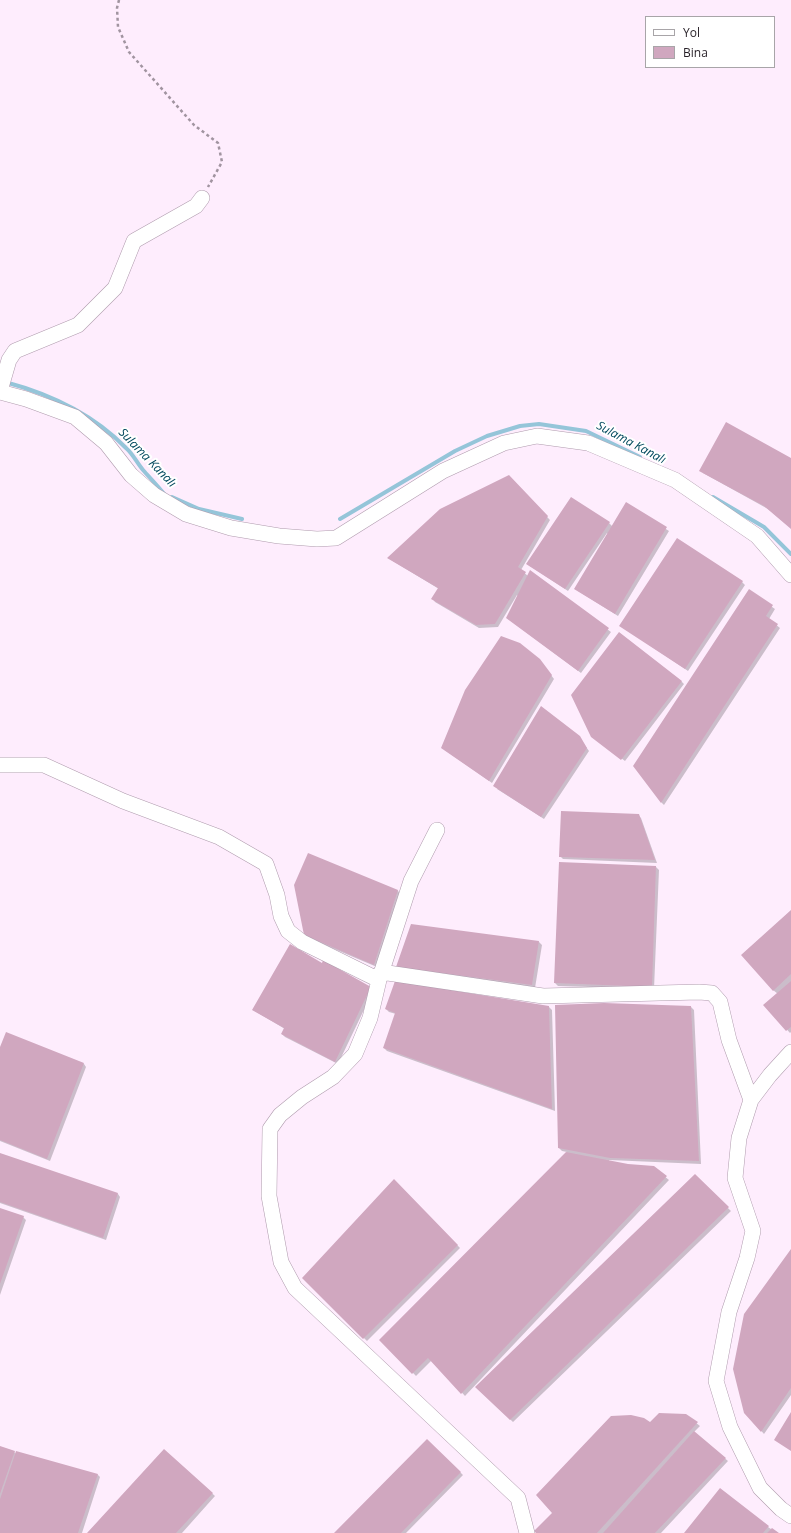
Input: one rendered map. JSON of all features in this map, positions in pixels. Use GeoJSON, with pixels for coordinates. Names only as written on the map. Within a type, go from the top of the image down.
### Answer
{"type":"FeatureCollection","features":[{"type":"Feature","properties":{"kind":"street"},"geometry":{"type":"LineString","coordinates":[[202,198],[196,206],[134,240],[115,288],[78,325],[15,351],[9,360],[0,392],[26,399],[75,417],[106,443],[131,475],[154,495],[186,514],[231,528],[279,536],[317,539],[336,538],[443,471],[504,443],[537,436],[588,443],[675,480],[758,536],[791,575]]}},
{"type":"Feature","properties":{"kind":"street"},"geometry":{"type":"LineString","coordinates":[[0,765],[44,765],[123,801],[220,837],[266,864],[277,895],[281,916],[288,931],[302,942],[380,976],[543,996],[699,992],[712,993],[720,1002],[729,1040],[752,1100]]}},
{"type":"Feature","properties":{"kind":"street"},"geometry":{"type":"LineString","coordinates":[[437,830],[411,881],[380,976],[370,1018],[355,1054],[333,1077],[302,1097],[280,1115],[270,1129],[269,1196],[281,1262],[295,1288],[518,1498],[527,1533]]}},
{"type":"Feature","properties":{"kind":"street"},"geometry":{"type":"LineString","coordinates":[[791,1052],[770,1075],[752,1100],[739,1138],[735,1178],[753,1231],[747,1258],[729,1312],[716,1381],[730,1427],[760,1488],[781,1509],[791,1516]]}},
{"type":"Feature","properties":{"kind":"path"},"geometry":{"type":"LineString","coordinates":[[119,0],[117,8],[118,27],[129,52],[194,125],[218,144],[222,162],[202,198]]}},
{"type":"Feature","properties":{"kind":"building"},"geometry":{"type":"Polygon","coordinates":[[[726,422],[791,458],[791,529],[764,506],[699,471],[726,422]]]}},
{"type":"Feature","properties":{"kind":"building"},"geometry":{"type":"Polygon","coordinates":[[[509,475],[548,516],[518,567],[526,572],[495,624],[476,625],[431,599],[438,588],[387,558],[440,509],[509,475]]]}},
{"type":"Feature","properties":{"kind":"building"},"geometry":{"type":"Polygon","coordinates":[[[571,497],[610,522],[565,589],[526,564],[571,497]]]}},
{"type":"Feature","properties":{"kind":"building"},"geometry":{"type":"Polygon","coordinates":[[[626,502],[667,527],[615,614],[574,589],[626,502]]]}},
{"type":"Feature","properties":{"kind":"building"},"geometry":{"type":"Polygon","coordinates":[[[677,538],[743,581],[685,669],[619,626],[677,538]]]}},
{"type":"Feature","properties":{"kind":"building"},"geometry":{"type":"Polygon","coordinates":[[[530,570],[609,628],[578,671],[506,618],[530,570]]]}},
{"type":"Feature","properties":{"kind":"building"},"geometry":{"type":"Polygon","coordinates":[[[749,589],[773,605],[766,616],[778,624],[661,803],[633,766],[749,589]]]}},
{"type":"Feature","properties":{"kind":"building"},"geometry":{"type":"Polygon","coordinates":[[[619,632],[682,681],[621,760],[591,737],[571,695],[619,632]]]}},
{"type":"Feature","properties":{"kind":"building"},"geometry":{"type":"Polygon","coordinates":[[[501,636],[520,643],[540,659],[552,675],[489,781],[441,748],[465,690],[501,636]]]}},
{"type":"Feature","properties":{"kind":"building"},"geometry":{"type":"Polygon","coordinates":[[[541,706],[580,736],[587,748],[541,817],[493,786],[541,706]]]}},
{"type":"Feature","properties":{"kind":"building"},"geometry":{"type":"Polygon","coordinates":[[[561,811],[639,814],[655,860],[559,857],[561,811]]]}},
{"type":"Feature","properties":{"kind":"building"},"geometry":{"type":"Polygon","coordinates":[[[308,853],[398,890],[374,965],[304,935],[294,885],[308,853]]]}},
{"type":"Feature","properties":{"kind":"building"},"geometry":{"type":"Polygon","coordinates":[[[559,862],[656,866],[652,987],[554,983],[559,862]]]}},
{"type":"Feature","properties":{"kind":"building"},"geometry":{"type":"Polygon","coordinates":[[[791,910],[791,974],[773,991],[741,955],[791,910]]]}},
{"type":"Feature","properties":{"kind":"building"},"geometry":{"type":"Polygon","coordinates":[[[411,924],[539,941],[532,985],[396,967],[411,924]]]}},
{"type":"Feature","properties":{"kind":"building"},"geometry":{"type":"Polygon","coordinates":[[[290,944],[322,963],[323,960],[371,987],[335,1062],[281,1034],[284,1028],[252,1010],[290,944]]]}},
{"type":"Feature","properties":{"kind":"building"},"geometry":{"type":"Polygon","coordinates":[[[395,981],[549,1006],[552,1109],[383,1048],[395,1013],[385,1009],[395,981]]]}},
{"type":"Feature","properties":{"kind":"building"},"geometry":{"type":"Polygon","coordinates":[[[791,981],[791,1027],[786,1031],[763,1005],[791,981]]]}},
{"type":"Feature","properties":{"kind":"building"},"geometry":{"type":"Polygon","coordinates":[[[604,1003],[691,1006],[699,1161],[610,1158],[558,1148],[555,1005],[604,1003]]]}},
{"type":"Feature","properties":{"kind":"building"},"geometry":{"type":"Polygon","coordinates":[[[6,1032],[84,1063],[47,1159],[0,1140],[0,1047],[6,1032]]]}},
{"type":"Feature","properties":{"kind":"building"},"geometry":{"type":"Polygon","coordinates":[[[566,1152],[628,1164],[654,1166],[667,1176],[461,1394],[428,1358],[412,1374],[379,1340],[566,1152]]]}},
{"type":"Feature","properties":{"kind":"building"},"geometry":{"type":"Polygon","coordinates":[[[0,1153],[118,1193],[103,1238],[0,1202],[0,1153]]]}},
{"type":"Feature","properties":{"kind":"building"},"geometry":{"type":"Polygon","coordinates":[[[695,1174],[729,1207],[510,1420],[475,1387],[695,1174]]]}},
{"type":"Feature","properties":{"kind":"building"},"geometry":{"type":"Polygon","coordinates":[[[394,1179],[458,1245],[363,1339],[302,1278],[394,1179]]]}},
{"type":"Feature","properties":{"kind":"building"},"geometry":{"type":"Polygon","coordinates":[[[0,1208],[24,1216],[0,1284],[0,1208]]]}},
{"type":"Feature","properties":{"kind":"building"},"geometry":{"type":"Polygon","coordinates":[[[791,1249],[791,1388],[761,1432],[744,1413],[733,1369],[744,1314],[791,1249]]]}},
{"type":"Feature","properties":{"kind":"building"},"geometry":{"type":"Polygon","coordinates":[[[791,1412],[791,1451],[774,1440],[791,1412]]]}},
{"type":"Feature","properties":{"kind":"building"},"geometry":{"type":"Polygon","coordinates":[[[659,1413],[686,1414],[698,1422],[597,1533],[536,1533],[534,1531],[552,1513],[536,1495],[611,1416],[631,1415],[644,1418],[650,1422],[659,1413]]]}},
{"type":"Feature","properties":{"kind":"building"},"geometry":{"type":"Polygon","coordinates":[[[694,1431],[726,1458],[655,1533],[603,1533],[694,1431]]]}},
{"type":"Feature","properties":{"kind":"building"},"geometry":{"type":"Polygon","coordinates":[[[427,1439],[461,1472],[401,1533],[334,1533],[427,1439]]]}},
{"type":"Feature","properties":{"kind":"building"},"geometry":{"type":"Polygon","coordinates":[[[0,1446],[15,1451],[0,1494],[0,1446]]]}},
{"type":"Feature","properties":{"kind":"building"},"geometry":{"type":"Polygon","coordinates":[[[164,1449],[213,1493],[176,1533],[87,1533],[164,1449]]]}},
{"type":"Feature","properties":{"kind":"building"},"geometry":{"type":"Polygon","coordinates":[[[16,1451],[98,1474],[78,1533],[0,1533],[0,1499],[16,1451]]]}},
{"type":"Feature","properties":{"kind":"building"},"geometry":{"type":"Polygon","coordinates":[[[720,1488],[769,1526],[763,1533],[684,1533],[720,1488]]]}},
{"type":"Feature","properties":{"kind":"building"},"geometry":{"type":"Polygon","coordinates":[[[772,1528],[779,1533],[767,1533],[772,1528]]]}},
{"type":"Feature","properties":{"kind":"waterway","name":"Sulama Kanalı"},"geometry":{"type":"LineString","coordinates":[[5,382],[54,399],[85,415],[100,425],[128,450],[165,495]]}},
{"type":"Feature","properties":{"kind":"waterway","name":"Sulama Kanalı"},"geometry":{"type":"LineString","coordinates":[[340,519],[455,451],[487,436],[520,426],[539,424],[586,431],[640,457]]}},
{"type":"Feature","properties":{"kind":"waterway","name":"Sulama Kanalı"},"geometry":{"type":"LineString","coordinates":[[172,497],[199,509],[242,519]]}},
{"type":"Feature","properties":{"kind":"waterway","name":"Sulama Kanalı"},"geometry":{"type":"LineString","coordinates":[[713,497],[764,527],[791,554]]}}]}
